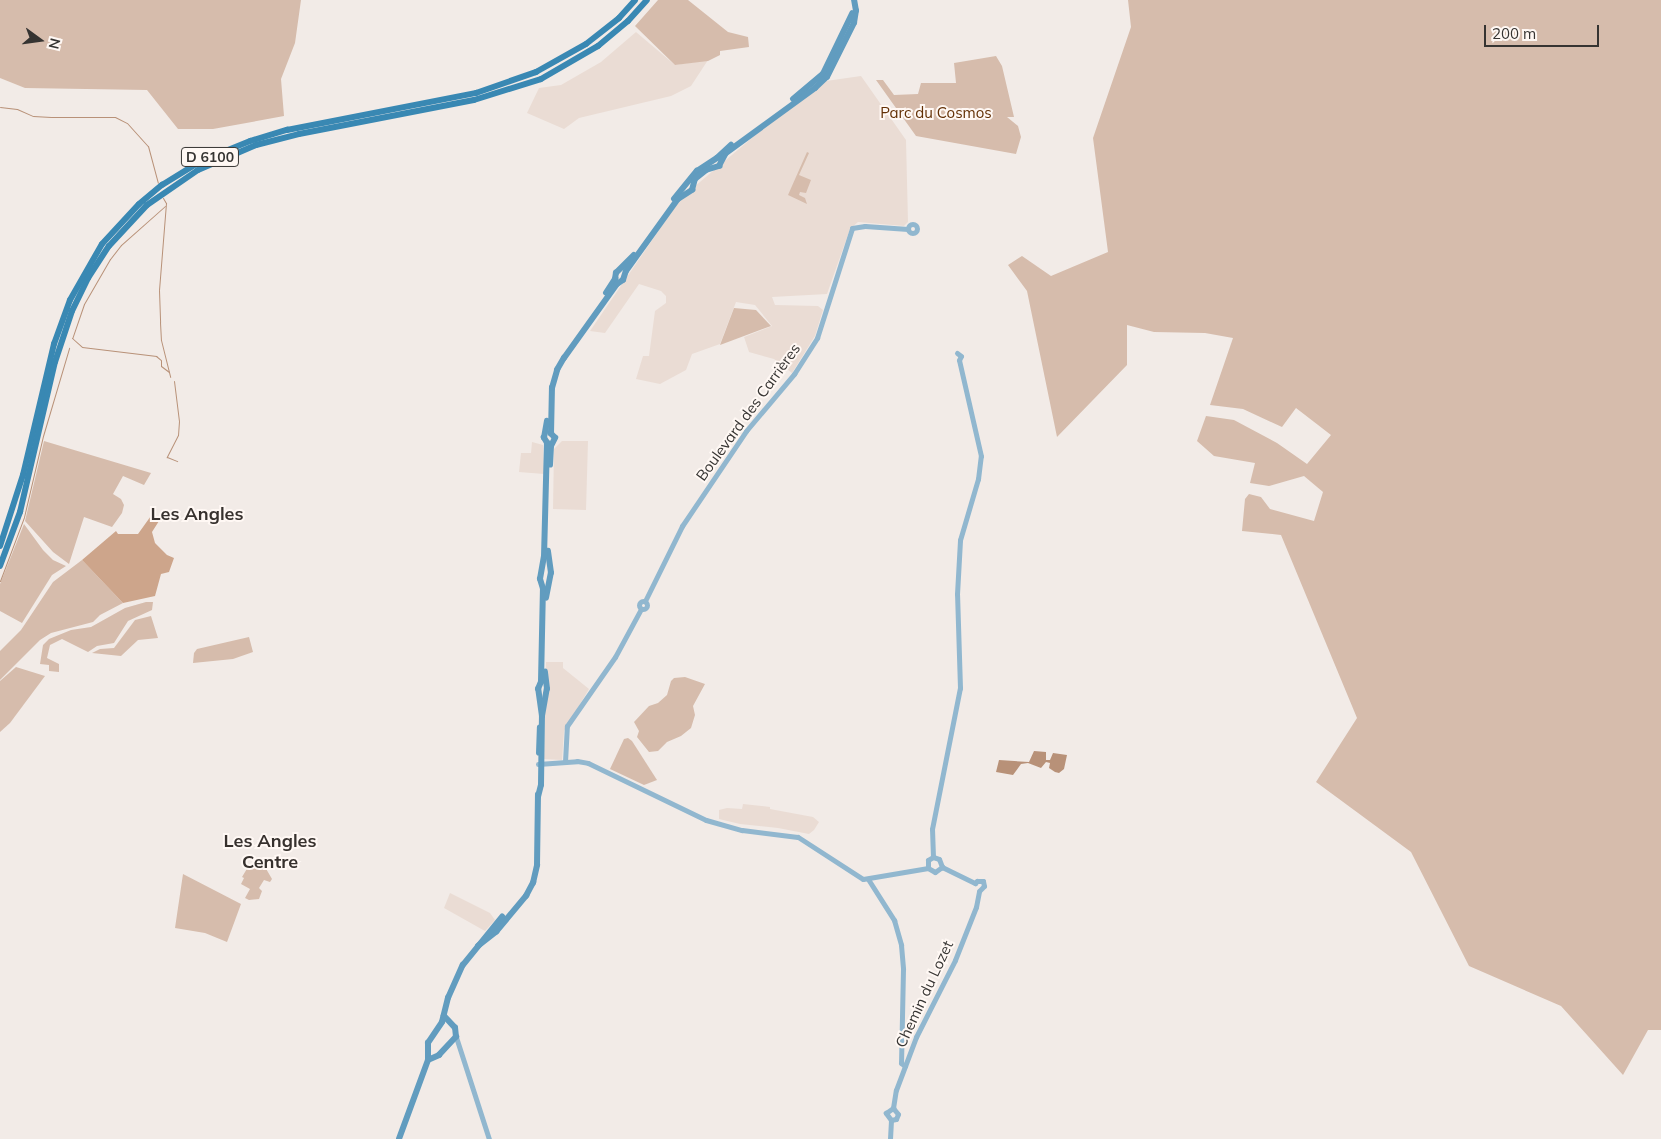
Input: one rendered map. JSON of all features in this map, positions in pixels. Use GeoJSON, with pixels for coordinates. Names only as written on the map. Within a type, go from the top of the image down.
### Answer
{"type":"FeatureCollection","features":[{"type":"Feature","properties":{"kind":"main road"},"geometry":{"type":"LineString","coordinates":[[586,44],[630,0]]}},
{"type":"Feature","properties":{"kind":"main road","name":"D 6100"},"geometry":{"type":"LineString","coordinates":[[0,546],[23,475],[54,344],[70,300],[102,244],[139,204],[162,186],[201,161],[243,143],[288,130],[476,93],[536,72],[586,44],[619,18],[635,0]]}},
{"type":"Feature","properties":{"kind":"main road","name":"D 6100"},"geometry":{"type":"LineString","coordinates":[[0,566],[20,512],[53,370],[72,312],[88,278],[109,246],[147,205],[180,180],[198,170],[256,145],[299,134],[474,100],[542,79],[598,46],[628,21],[647,0]]}},
{"type":"Feature","properties":{"kind":"main road"},"geometry":{"type":"LineString","coordinates":[[545,586],[551,580],[546,568],[549,443],[544,439],[549,434],[552,394],[557,370],[618,280],[625,278],[622,273],[678,199],[686,190],[692,190],[700,174],[709,168],[719,166],[718,160],[723,150],[820,78],[828,67],[849,24],[854,0]]}},
{"type":"Feature","properties":{"kind":"main road"},"geometry":{"type":"LineString","coordinates":[[718,160],[819,84],[838,57],[856,16],[854,0]]}},
{"type":"Feature","properties":{"kind":"main road"},"geometry":{"type":"LineString","coordinates":[[399,1139],[428,1060],[428,1043],[444,1016],[457,976],[478,946],[496,932],[526,896],[535,878],[542,716],[542,693],[538,689],[543,685],[545,586],[540,574],[546,568]]}},
{"type":"Feature","properties":{"kind":"main road"},"geometry":{"type":"LineString","coordinates":[[428,1060],[456,1038],[455,1028],[444,1016]]}},
{"type":"Feature","properties":{"kind":"main road"},"geometry":{"type":"LineString","coordinates":[[440,1025],[449,1023]]}},
{"type":"Feature","properties":{"kind":"main road"},"geometry":{"type":"LineString","coordinates":[[428,1052],[435,1056]]}},
{"type":"Feature","properties":{"kind":"street","name":"Boulevard des Carrières"},"geometry":{"type":"LineString","coordinates":[[565,762],[567,726],[617,654],[641,609],[647,607],[645,602],[682,526],[746,431],[794,374],[817,338],[852,228],[865,226],[908,229]]}},
{"type":"Feature","properties":{"kind":"street"},"geometry":{"type":"LineString","coordinates":[[928,868],[927,863],[933,857],[932,829],[960,688],[957,594],[961,533],[963,517],[978,469],[980,450],[959,360]]}},
{"type":"Feature","properties":{"kind":"street"},"geometry":{"type":"LineString","coordinates":[[540,764],[577,761],[588,763],[706,820],[742,830],[798,837],[860,878],[868,880],[928,868],[935,872],[942,867]]}},
{"type":"Feature","properties":{"kind":"street"},"geometry":{"type":"LineString","coordinates":[[933,857],[941,860],[942,867]]}},
{"type":"Feature","properties":{"kind":"street"},"geometry":{"type":"LineString","coordinates":[[942,867],[975,883]]}},
{"type":"Feature","properties":{"kind":"street"},"geometry":{"type":"LineString","coordinates":[[868,880],[894,920],[901,945],[903,969],[901,1063],[905,1066]]}},
{"type":"Feature","properties":{"kind":"street"},"geometry":{"type":"LineString","coordinates":[[979,880],[984,883],[984,888],[976,889],[975,883],[979,880]]}},
{"type":"Feature","properties":{"kind":"street","name":"Chemin du Lozet"},"geometry":{"type":"LineString","coordinates":[[890,1139],[891,1120],[896,1118],[898,1114],[893,1108],[905,1066],[922,1022],[955,960],[976,907],[979,890]]}},
{"type":"Feature","properties":{"kind":"street"},"geometry":{"type":"LineString","coordinates":[[456,1038],[489,1139]]}},
{"type":"Feature","properties":{"kind":"street"},"geometry":{"type":"LineString","coordinates":[[449,1045],[459,1046]]}},
{"type":"Feature","properties":{"kind":"street"},"geometry":{"type":"LineString","coordinates":[[902,1047],[909,1055]]}},
{"type":"Feature","properties":{"kind":"shaded area"},"geometry":{"type":"Polygon","coordinates":[[[636,32],[675,65],[708,60],[691,86],[671,96],[579,118],[564,129],[527,113],[539,88],[561,85],[601,62],[636,32]]]}},
{"type":"Feature","properties":{"kind":"shaded area"},"geometry":{"type":"Polygon","coordinates":[[[861,76],[906,140],[908,222],[904,226],[858,222],[850,229],[827,294],[772,297],[775,305],[818,306],[823,310],[815,336],[792,373],[774,359],[749,352],[744,337],[772,326],[755,305],[736,302],[720,344],[692,354],[686,370],[660,384],[636,379],[643,356],[649,356],[655,311],[666,303],[666,296],[661,291],[639,284],[605,333],[590,331],[681,198],[759,132],[826,81],[861,76]]]}},
{"type":"Feature","properties":{"kind":"shaded area"},"geometry":{"type":"Polygon","coordinates":[[[562,441],[588,441],[586,510],[553,509],[554,449],[562,441]]]}},
{"type":"Feature","properties":{"kind":"shaded area"},"geometry":{"type":"Polygon","coordinates":[[[532,442],[543,445],[544,474],[519,472],[521,453],[531,453],[532,442]]]}},
{"type":"Feature","properties":{"kind":"shaded area"},"geometry":{"type":"Polygon","coordinates":[[[153,513],[159,521],[152,532],[155,543],[167,555],[174,558],[169,572],[161,574],[155,596],[123,603],[82,560],[116,531],[118,534],[138,534],[153,513]]]}},
{"type":"Feature","properties":{"kind":"shaded area"},"geometry":{"type":"Polygon","coordinates":[[[546,662],[563,662],[563,668],[589,689],[564,731],[562,760],[544,759],[546,662]]]}},
{"type":"Feature","properties":{"kind":"shaded area"},"geometry":{"type":"Polygon","coordinates":[[[1034,751],[1046,752],[1046,760],[1050,760],[1053,753],[1067,755],[1064,769],[1059,773],[1055,772],[1049,768],[1050,763],[1046,762],[1041,768],[1028,763],[1021,764],[1013,775],[996,772],[999,760],[1029,762],[1034,751]]]}},
{"type":"Feature","properties":{"kind":"shaded area"},"geometry":{"type":"Polygon","coordinates":[[[743,804],[770,807],[770,809],[813,817],[819,822],[809,834],[719,819],[719,810],[727,808],[742,809],[743,804]]]}},
{"type":"Feature","properties":{"kind":"shaded area"},"geometry":{"type":"Polygon","coordinates":[[[450,893],[490,913],[495,920],[485,931],[444,908],[450,893]]]}},
{"type":"Feature","properties":{"kind":"green space"},"geometry":{"type":"Polygon","coordinates":[[[0,0],[301,0],[295,43],[281,79],[284,116],[213,129],[178,129],[147,90],[25,88],[0,78],[0,0]]]}},
{"type":"Feature","properties":{"kind":"green space"},"geometry":{"type":"Polygon","coordinates":[[[658,0],[688,0],[728,32],[748,37],[749,47],[720,51],[720,55],[708,61],[675,65],[635,26],[658,0]]]}},
{"type":"Feature","properties":{"kind":"green space"},"geometry":{"type":"Polygon","coordinates":[[[1128,0],[1661,0],[1661,1030],[1648,1030],[1623,1075],[1561,1006],[1469,966],[1411,852],[1316,782],[1357,718],[1281,535],[1242,531],[1245,499],[1249,494],[1261,497],[1270,509],[1314,521],[1323,492],[1304,476],[1269,486],[1250,483],[1255,463],[1214,456],[1197,441],[1206,416],[1234,420],[1277,443],[1307,464],[1331,435],[1296,408],[1282,427],[1243,409],[1210,405],[1233,338],[1205,333],[1154,332],[1127,325],[1127,365],[1057,437],[1027,291],[1008,265],[1022,256],[1051,276],[1108,252],[1093,138],[1131,27],[1128,0]]]}},
{"type":"Feature","properties":{"kind":"green space","name":"Parc du Cosmos"},"geometry":{"type":"Polygon","coordinates":[[[996,56],[1002,66],[1014,117],[1007,117],[1018,126],[1021,137],[1016,154],[916,136],[876,80],[883,80],[894,95],[918,94],[921,83],[956,83],[954,63],[996,56]]]}},
{"type":"Feature","properties":{"kind":"green space"},"geometry":{"type":"Polygon","coordinates":[[[807,152],[809,153],[799,175],[811,180],[806,193],[800,192],[799,195],[805,198],[807,204],[788,195],[807,152]]]}},
{"type":"Feature","properties":{"kind":"green space"},"geometry":{"type":"Polygon","coordinates":[[[734,308],[756,310],[771,326],[720,345],[734,308]]]}},
{"type":"Feature","properties":{"kind":"green space"},"geometry":{"type":"Polygon","coordinates":[[[44,441],[151,473],[144,485],[123,476],[113,494],[121,499],[124,505],[122,513],[112,527],[84,517],[69,564],[53,552],[25,521],[44,441]]]}},
{"type":"Feature","properties":{"kind":"green space"},"geometry":{"type":"Polygon","coordinates":[[[24,524],[43,550],[53,560],[66,566],[52,575],[22,623],[0,611],[0,584],[24,524]]]}},
{"type":"Feature","properties":{"kind":"green space"},"geometry":{"type":"Polygon","coordinates":[[[82,560],[123,603],[100,615],[93,622],[51,633],[40,640],[0,680],[0,651],[21,630],[53,582],[82,560]]]}},
{"type":"Feature","properties":{"kind":"green space"},"geometry":{"type":"Polygon","coordinates":[[[153,602],[152,610],[128,621],[114,643],[97,646],[88,652],[62,639],[50,645],[47,658],[59,664],[59,672],[49,671],[49,665],[40,664],[43,645],[49,639],[71,630],[91,627],[125,608],[153,602]]]}},
{"type":"Feature","properties":{"kind":"green space"},"geometry":{"type":"Polygon","coordinates":[[[151,616],[158,638],[138,640],[121,656],[92,653],[100,649],[114,648],[135,620],[151,616]]]}},
{"type":"Feature","properties":{"kind":"green space"},"geometry":{"type":"Polygon","coordinates":[[[249,637],[253,652],[233,659],[193,663],[194,653],[197,649],[249,637]]]}},
{"type":"Feature","properties":{"kind":"green space"},"geometry":{"type":"Polygon","coordinates":[[[16,667],[45,676],[10,723],[0,732],[0,681],[16,667]]]}},
{"type":"Feature","properties":{"kind":"green space"},"geometry":{"type":"Polygon","coordinates":[[[685,677],[705,684],[693,706],[695,715],[691,728],[681,736],[667,742],[658,751],[649,752],[637,737],[639,731],[634,722],[649,706],[658,703],[667,695],[671,681],[674,678],[685,677]]]}},
{"type":"Feature","properties":{"kind":"green space"},"geometry":{"type":"Polygon","coordinates":[[[628,738],[632,741],[657,780],[644,785],[610,769],[624,739],[628,738]]]}},
{"type":"Feature","properties":{"kind":"green space"},"geometry":{"type":"Polygon","coordinates":[[[261,860],[272,879],[270,882],[264,880],[259,888],[262,891],[259,899],[249,900],[245,898],[250,889],[241,884],[244,878],[242,877],[248,867],[261,860]]]}},
{"type":"Feature","properties":{"kind":"green space"},"geometry":{"type":"Polygon","coordinates":[[[183,874],[241,904],[227,942],[205,933],[175,928],[183,874]]]}},
{"type":"Feature","properties":{"kind":"waterway"},"geometry":{"type":"LineString","coordinates":[[0,107],[17,109],[33,116],[115,117],[127,123],[148,146],[158,183]]}},
{"type":"Feature","properties":{"kind":"waterway"},"geometry":{"type":"LineString","coordinates":[[163,198],[166,203],[159,290],[160,322],[161,340],[170,377]]}},
{"type":"Feature","properties":{"kind":"waterway"},"geometry":{"type":"LineString","coordinates":[[165,206],[121,245],[110,259],[84,304],[72,338],[82,347],[156,356],[161,360],[161,366],[169,372]]}},
{"type":"Feature","properties":{"kind":"waterway"},"geometry":{"type":"LineString","coordinates":[[0,581],[24,517],[43,436],[69,348]]}},
{"type":"Feature","properties":{"kind":"waterway"},"geometry":{"type":"LineString","coordinates":[[174,381],[179,421],[178,435],[167,457],[177,461]]}},
{"type":"Feature","properties":{"kind":"district","name":"Les Angles"},"geometry":{"type":"Point","coordinates":[197,514]}},
{"type":"Feature","properties":{"kind":"district","name":"Les Angles Centre"},"geometry":{"type":"Point","coordinates":[270,852]}}]}
